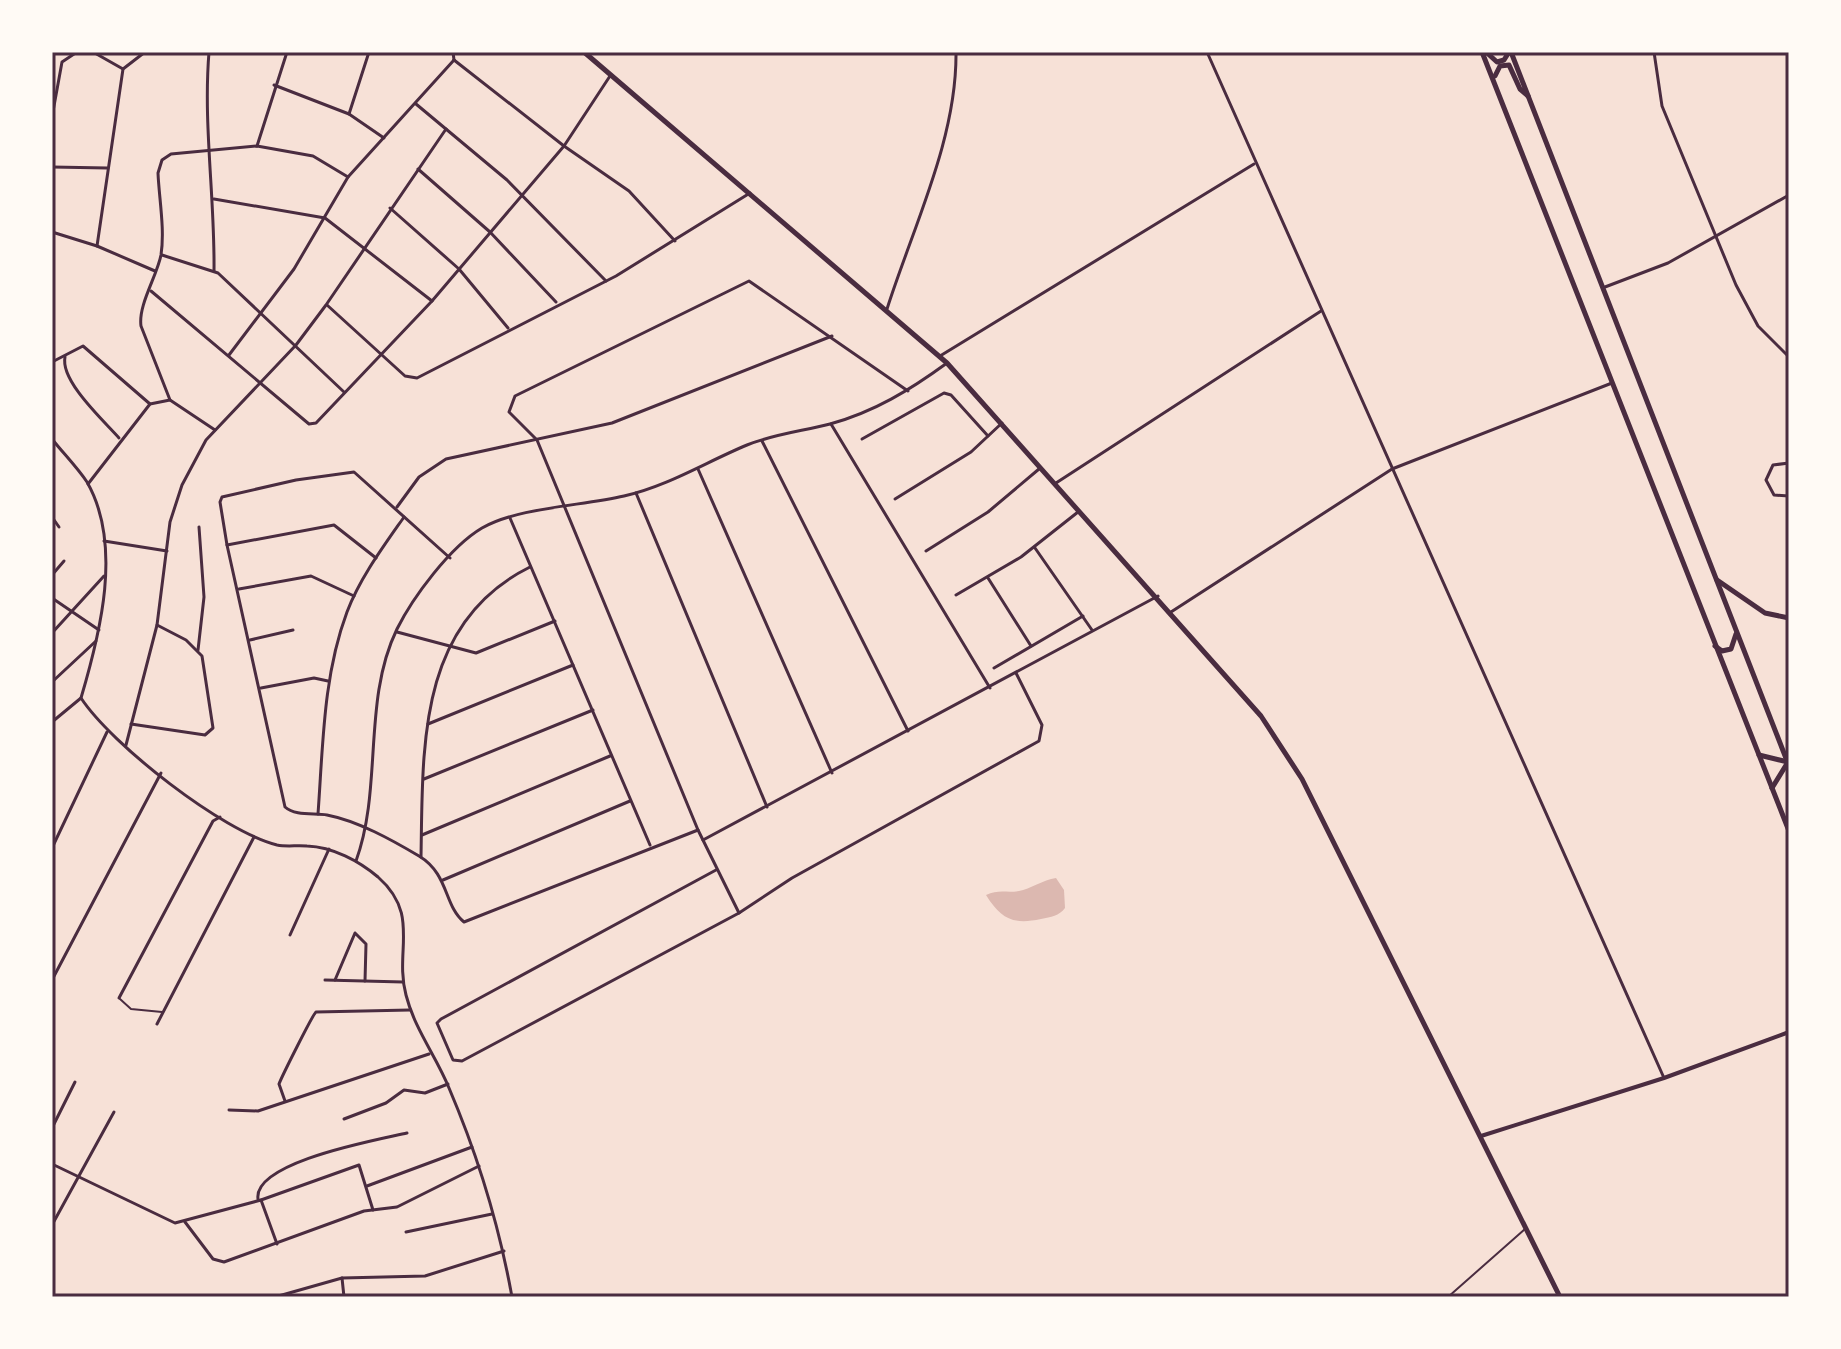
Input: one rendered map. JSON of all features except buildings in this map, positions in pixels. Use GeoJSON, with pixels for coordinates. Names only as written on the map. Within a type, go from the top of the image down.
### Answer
{"type":"FeatureCollection","features":[{"type":"Feature","properties":{"kind":"main road"},"geometry":{"type":"LineString","coordinates":[[584,52],[940,356],[1158,596],[1261,716],[1302,779],[1560,1297]]}},
{"type":"Feature","properties":{"kind":"main road"},"geometry":{"type":"LineString","coordinates":[[1484,52],[1497,62],[1504,60],[1510,52],[1529,96],[1789,763]]}},
{"type":"Feature","properties":{"kind":"main road"},"geometry":{"type":"LineString","coordinates":[[1484,52],[1789,831]]}},
{"type":"Feature","properties":{"kind":"main road"},"geometry":{"type":"LineString","coordinates":[[1494,78],[1500,66],[1509,65],[1520,89],[1529,96]]}},
{"type":"Feature","properties":{"kind":"main road"},"geometry":{"type":"LineString","coordinates":[[1717,580],[1765,613],[1789,618]]}},
{"type":"Feature","properties":{"kind":"main road"},"geometry":{"type":"LineString","coordinates":[[1713,642],[1722,651],[1731,649],[1736,639],[1735,630]]}},
{"type":"Feature","properties":{"kind":"main road"},"geometry":{"type":"LineString","coordinates":[[1759,755],[1789,763]]}},
{"type":"Feature","properties":{"kind":"main road"},"geometry":{"type":"LineString","coordinates":[[1772,788],[1789,763]]}},
{"type":"Feature","properties":{"kind":"street"},"geometry":{"type":"LineString","coordinates":[[52,117],[62,62],[77,52]]}},
{"type":"Feature","properties":{"kind":"street"},"geometry":{"type":"LineString","coordinates":[[93,52],[123,69]]}},
{"type":"Feature","properties":{"kind":"street"},"geometry":{"type":"LineString","coordinates":[[97,246],[123,69],[145,52]]}},
{"type":"Feature","properties":{"kind":"street"},"geometry":{"type":"LineString","coordinates":[[209,52],[206,90],[214,199],[214,271]]}},
{"type":"Feature","properties":{"kind":"street"},"geometry":{"type":"LineString","coordinates":[[257,146],[287,52]]}},
{"type":"Feature","properties":{"kind":"street"},"geometry":{"type":"LineString","coordinates":[[349,114],[369,52]]}},
{"type":"Feature","properties":{"kind":"street"},"geometry":{"type":"LineString","coordinates":[[453,52],[454,60],[564,146],[629,191],[675,241]]}},
{"type":"Feature","properties":{"kind":"street"},"geometry":{"type":"LineString","coordinates":[[887,309],[950,117],[956,79],[956,52]]}},
{"type":"Feature","properties":{"kind":"street"},"geometry":{"type":"LineString","coordinates":[[1207,52],[1664,1078]]}},
{"type":"Feature","properties":{"kind":"street"},"geometry":{"type":"LineString","coordinates":[[1654,52],[1662,106],[1749,312],[1763,332],[1789,357]]}},
{"type":"Feature","properties":{"kind":"street"},"geometry":{"type":"LineString","coordinates":[[229,355],[260,315],[325,218],[348,177],[454,60]]}},
{"type":"Feature","properties":{"kind":"street"},"geometry":{"type":"LineString","coordinates":[[151,291],[309,424],[316,423],[432,301],[564,146],[610,76]]}},
{"type":"Feature","properties":{"kind":"street"},"geometry":{"type":"LineString","coordinates":[[274,85],[349,114],[384,138]]}},
{"type":"Feature","properties":{"kind":"street"},"geometry":{"type":"LineString","coordinates":[[415,104],[521,194],[606,281]]}},
{"type":"Feature","properties":{"kind":"street"},"geometry":{"type":"LineString","coordinates":[[126,745],[157,625],[167,551],[182,485],[215,430],[296,345],[326,305],[364,244],[446,129]]}},
{"type":"Feature","properties":{"kind":"street"},"geometry":{"type":"LineString","coordinates":[[215,430],[170,400],[141,326],[140,315],[151,291],[161,255],[158,173],[162,160],[171,154],[257,146],[313,156],[348,177]]}},
{"type":"Feature","properties":{"kind":"street"},"geometry":{"type":"LineString","coordinates":[[940,356],[1255,164]]}},
{"type":"Feature","properties":{"kind":"street"},"geometry":{"type":"LineString","coordinates":[[52,167],[107,168]]}},
{"type":"Feature","properties":{"kind":"street"},"geometry":{"type":"LineString","coordinates":[[418,169],[490,232],[557,304]]}},
{"type":"Feature","properties":{"kind":"street"},"geometry":{"type":"LineString","coordinates":[[326,305],[410,379],[606,281],[750,193]]}},
{"type":"Feature","properties":{"kind":"street"},"geometry":{"type":"LineString","coordinates":[[1605,287],[1668,263],[1789,195]]}},
{"type":"Feature","properties":{"kind":"street"},"geometry":{"type":"LineString","coordinates":[[214,199],[325,218],[364,244],[432,301]]}},
{"type":"Feature","properties":{"kind":"street"},"geometry":{"type":"LineString","coordinates":[[390,208],[459,269],[509,329]]}},
{"type":"Feature","properties":{"kind":"street"},"geometry":{"type":"LineString","coordinates":[[52,232],[97,246],[155,271]]}},
{"type":"Feature","properties":{"kind":"street"},"geometry":{"type":"LineString","coordinates":[[161,255],[214,271],[344,392]]}},
{"type":"Feature","properties":{"kind":"street"},"geometry":{"type":"LineString","coordinates":[[739,913],[698,830],[537,440],[509,412],[510,402],[515,396],[749,281],[908,391]]}},
{"type":"Feature","properties":{"kind":"street"},"geometry":{"type":"LineString","coordinates":[[1056,483],[1321,310]]}},
{"type":"Feature","properties":{"kind":"street"},"geometry":{"type":"LineString","coordinates":[[396,508],[419,477],[446,459],[612,423],[832,336]]}},
{"type":"Feature","properties":{"kind":"street"},"geometry":{"type":"LineString","coordinates":[[52,362],[65,357],[73,348],[83,346],[150,404]]}},
{"type":"Feature","properties":{"kind":"street"},"geometry":{"type":"LineString","coordinates":[[65,357],[64,364],[71,382],[120,439]]}},
{"type":"Feature","properties":{"kind":"street"},"geometry":{"type":"LineString","coordinates":[[356,861],[368,829],[376,715],[386,657],[396,632],[420,591],[482,528],[510,518],[636,493],[761,440],[831,424],[865,412],[908,391],[947,363]]}},
{"type":"Feature","properties":{"kind":"street"},"geometry":{"type":"LineString","coordinates":[[1171,612],[1392,469],[1612,383]]}},
{"type":"Feature","properties":{"kind":"street"},"geometry":{"type":"LineString","coordinates":[[862,439],[944,393],[951,395],[988,436]]}},
{"type":"Feature","properties":{"kind":"street"},"geometry":{"type":"LineString","coordinates":[[88,484],[150,404],[170,400]]}},
{"type":"Feature","properties":{"kind":"street"},"geometry":{"type":"LineString","coordinates":[[895,499],[954,464],[1002,423]]}},
{"type":"Feature","properties":{"kind":"street"},"geometry":{"type":"LineString","coordinates":[[831,424],[990,688]]}},
{"type":"Feature","properties":{"kind":"street"},"geometry":{"type":"LineString","coordinates":[[52,439],[88,484],[104,541],[99,630],[81,698],[52,722]]}},
{"type":"Feature","properties":{"kind":"street"},"geometry":{"type":"LineString","coordinates":[[761,440],[908,731]]}},
{"type":"Feature","properties":{"kind":"street"},"geometry":{"type":"LineString","coordinates":[[1789,463],[1773,465],[1766,480],[1774,495],[1789,496]]}},
{"type":"Feature","properties":{"kind":"street"},"geometry":{"type":"LineString","coordinates":[[926,551],[988,512],[1042,467]]}},
{"type":"Feature","properties":{"kind":"street"},"geometry":{"type":"LineString","coordinates":[[697,468],[832,773]]}},
{"type":"Feature","properties":{"kind":"street"},"geometry":{"type":"LineString","coordinates":[[450,558],[363,477],[346,472],[224,495],[220,502],[227,545],[283,801],[288,811],[318,814],[368,829],[421,857],[443,880],[458,917],[471,922],[650,846],[698,830]]}},
{"type":"Feature","properties":{"kind":"street"},"geometry":{"type":"LineString","coordinates":[[636,493],[767,807]]}},
{"type":"Feature","properties":{"kind":"street"},"geometry":{"type":"LineString","coordinates":[[956,595],[1035,548],[1080,510]]}},
{"type":"Feature","properties":{"kind":"street"},"geometry":{"type":"LineString","coordinates":[[318,814],[328,681],[354,596],[405,516]]}},
{"type":"Feature","properties":{"kind":"street"},"geometry":{"type":"LineString","coordinates":[[52,517],[59,527]]}},
{"type":"Feature","properties":{"kind":"street"},"geometry":{"type":"LineString","coordinates":[[510,518],[650,846]]}},
{"type":"Feature","properties":{"kind":"street"},"geometry":{"type":"LineString","coordinates":[[227,545],[334,525],[376,558]]}},
{"type":"Feature","properties":{"kind":"street"},"geometry":{"type":"LineString","coordinates":[[131,724],[189,735],[210,732],[214,721],[198,650],[204,597],[199,527]]}},
{"type":"Feature","properties":{"kind":"street"},"geometry":{"type":"LineString","coordinates":[[104,541],[167,551]]}},
{"type":"Feature","properties":{"kind":"street"},"geometry":{"type":"LineString","coordinates":[[1035,548],[1092,631]]}},
{"type":"Feature","properties":{"kind":"street"},"geometry":{"type":"LineString","coordinates":[[52,575],[64,561]]}},
{"type":"Feature","properties":{"kind":"street"},"geometry":{"type":"LineString","coordinates":[[421,857],[428,725],[447,648],[481,599],[500,582],[530,567]]}},
{"type":"Feature","properties":{"kind":"street"},"geometry":{"type":"LineString","coordinates":[[52,633],[104,576]]}},
{"type":"Feature","properties":{"kind":"street"},"geometry":{"type":"LineString","coordinates":[[237,589],[311,576],[354,596]]}},
{"type":"Feature","properties":{"kind":"street"},"geometry":{"type":"LineString","coordinates":[[988,578],[1032,647]]}},
{"type":"Feature","properties":{"kind":"street"},"geometry":{"type":"LineString","coordinates":[[703,840],[1158,596]]}},
{"type":"Feature","properties":{"kind":"street"},"geometry":{"type":"LineString","coordinates":[[52,598],[99,630]]}},
{"type":"Feature","properties":{"kind":"street"},"geometry":{"type":"LineString","coordinates":[[994,668],[1083,616]]}},
{"type":"Feature","properties":{"kind":"street"},"geometry":{"type":"LineString","coordinates":[[396,632],[447,648],[476,653],[555,621]]}},
{"type":"Feature","properties":{"kind":"street"},"geometry":{"type":"LineString","coordinates":[[157,625],[198,650]]}},
{"type":"Feature","properties":{"kind":"street"},"geometry":{"type":"LineString","coordinates":[[249,640],[293,630]]}},
{"type":"Feature","properties":{"kind":"street"},"geometry":{"type":"LineString","coordinates":[[52,682],[97,640]]}},
{"type":"Feature","properties":{"kind":"street"},"geometry":{"type":"LineString","coordinates":[[428,725],[573,665]]}},
{"type":"Feature","properties":{"kind":"street"},"geometry":{"type":"LineString","coordinates":[[716,870],[437,1023],[453,1060],[462,1061],[739,913],[792,878],[1039,741],[1042,725],[1016,673]]}},
{"type":"Feature","properties":{"kind":"street"},"geometry":{"type":"LineString","coordinates":[[260,688],[314,678],[328,681]]}},
{"type":"Feature","properties":{"kind":"street"},"geometry":{"type":"LineString","coordinates":[[81,698],[107,732],[220,817],[254,837],[280,846],[329,849],[356,861],[379,879],[402,911],[406,937],[403,982],[410,1010],[429,1054],[448,1084],[473,1147],[504,1251],[512,1297]]}},
{"type":"Feature","properties":{"kind":"street"},"geometry":{"type":"LineString","coordinates":[[424,779],[593,710]]}},
{"type":"Feature","properties":{"kind":"street"},"geometry":{"type":"LineString","coordinates":[[52,848],[107,732]]}},
{"type":"Feature","properties":{"kind":"street"},"geometry":{"type":"LineString","coordinates":[[422,835],[610,756]]}},
{"type":"Feature","properties":{"kind":"street"},"geometry":{"type":"LineString","coordinates":[[52,980],[161,773]]}},
{"type":"Feature","properties":{"kind":"street"},"geometry":{"type":"LineString","coordinates":[[443,880],[630,801]]}},
{"type":"Feature","properties":{"kind":"street"},"geometry":{"type":"LineString","coordinates":[[119,998],[213,821],[220,817]]}},
{"type":"Feature","properties":{"kind":"street"},"geometry":{"type":"LineString","coordinates":[[157,1024],[254,837]]}},
{"type":"Feature","properties":{"kind":"street"},"geometry":{"type":"LineString","coordinates":[[290,935],[329,849]]}},
{"type":"Feature","properties":{"kind":"street"},"geometry":{"type":"LineString","coordinates":[[335,980],[355,933],[366,944],[365,981]]}},
{"type":"Feature","properties":{"kind":"street"},"geometry":{"type":"LineString","coordinates":[[325,980],[403,982]]}},
{"type":"Feature","properties":{"kind":"street"},"geometry":{"type":"LineString","coordinates":[[285,1101],[279,1084],[296,1055],[310,1016],[316,1012],[410,1010]]}},
{"type":"Feature","properties":{"kind":"street"},"geometry":{"type":"LineString","coordinates":[[1480,1136],[1664,1078],[1789,1032]]}},
{"type":"Feature","properties":{"kind":"street"},"geometry":{"type":"LineString","coordinates":[[229,1110],[258,1111],[429,1054]]}},
{"type":"Feature","properties":{"kind":"street"},"geometry":{"type":"LineString","coordinates":[[52,1128],[75,1082]]}},
{"type":"Feature","properties":{"kind":"street"},"geometry":{"type":"LineString","coordinates":[[344,1119],[386,1103],[404,1090],[425,1093],[448,1084]]}},
{"type":"Feature","properties":{"kind":"street"},"geometry":{"type":"LineString","coordinates":[[52,1225],[114,1112]]}},
{"type":"Feature","properties":{"kind":"street"},"geometry":{"type":"LineString","coordinates":[[277,1244],[260,1200],[258,1189],[264,1181],[300,1162],[407,1133]]}},
{"type":"Feature","properties":{"kind":"street"},"geometry":{"type":"LineString","coordinates":[[367,1186],[473,1147]]}},
{"type":"Feature","properties":{"kind":"street"},"geometry":{"type":"LineString","coordinates":[[52,1164],[170,1223],[185,1222],[260,1200],[356,1165],[362,1169],[373,1210]]}},
{"type":"Feature","properties":{"kind":"street"},"geometry":{"type":"LineString","coordinates":[[185,1222],[217,1261],[239,1258],[373,1210],[397,1207],[479,1166]]}},
{"type":"Feature","properties":{"kind":"street"},"geometry":{"type":"LineString","coordinates":[[406,1232],[493,1214]]}},
{"type":"Feature","properties":{"kind":"street"},"geometry":{"type":"LineString","coordinates":[[275,1297],[342,1278],[425,1276],[504,1251]]}},
{"type":"Feature","properties":{"kind":"street"},"geometry":{"type":"LineString","coordinates":[[342,1278],[344,1297]]}},
{"type":"Feature","properties":{"kind":"lane"},"geometry":{"type":"LineString","coordinates":[[119,998],[131,1009],[164,1012]]}},
{"type":"Feature","properties":{"kind":"lane"},"geometry":{"type":"LineString","coordinates":[[1448,1297],[1526,1229]]}},
{"type":"Feature","properties":{"kind":"shaded area"},"geometry":{"type":"Polygon","coordinates":[[[1056,878],[1064,890],[1065,908],[1048,918],[1023,921],[1009,918],[997,910],[986,895],[1019,891],[1056,878]]]}}]}
